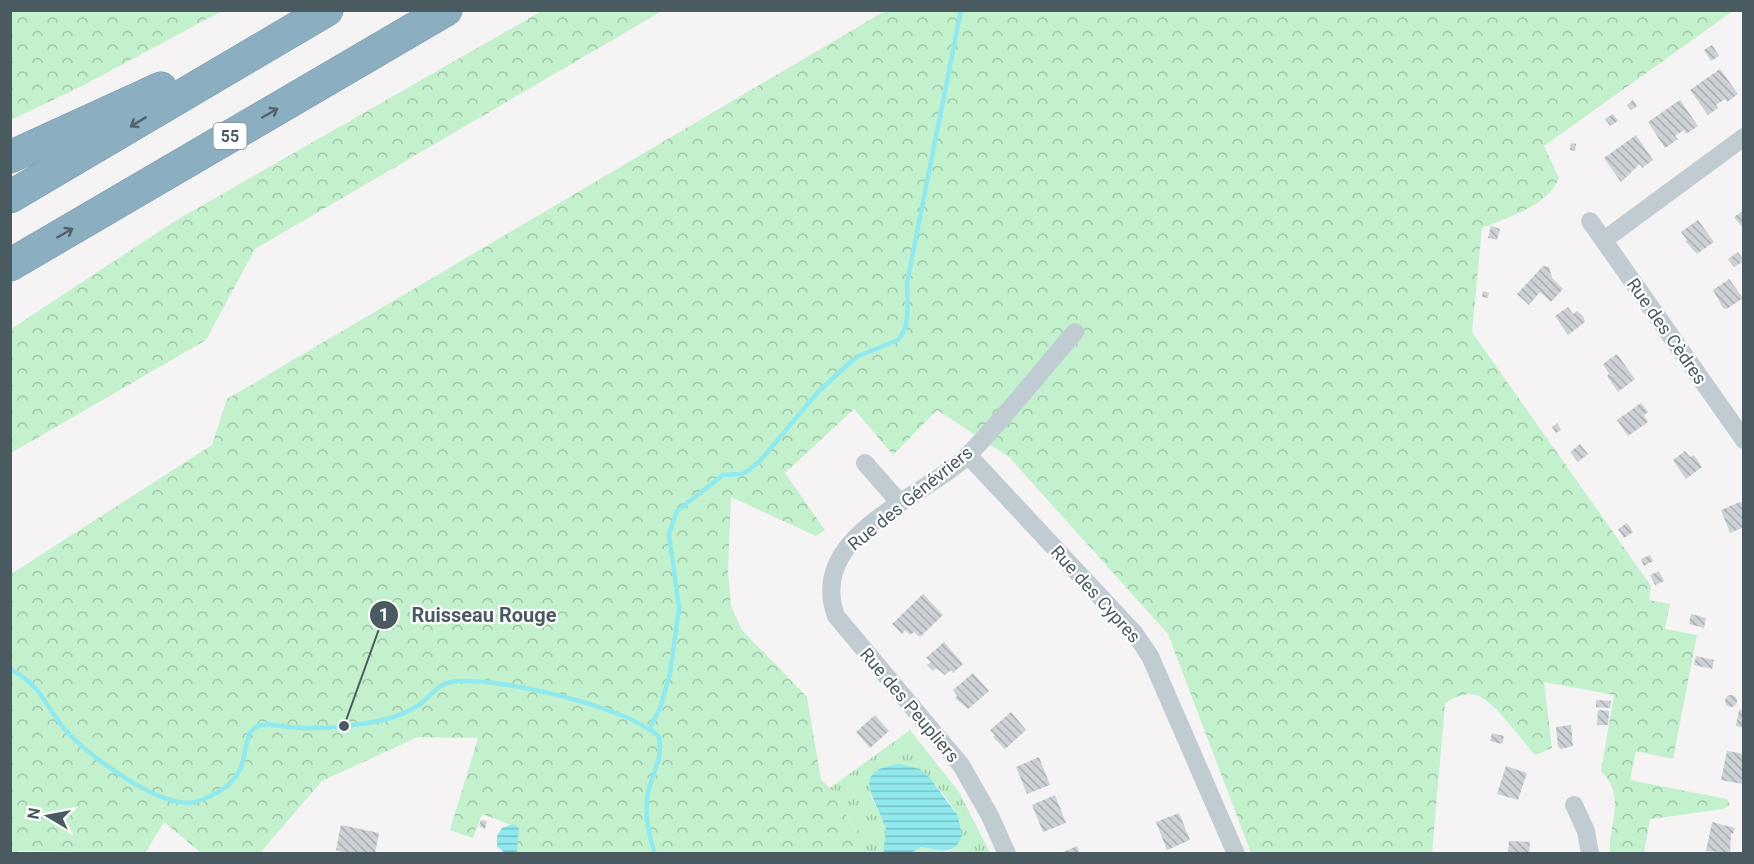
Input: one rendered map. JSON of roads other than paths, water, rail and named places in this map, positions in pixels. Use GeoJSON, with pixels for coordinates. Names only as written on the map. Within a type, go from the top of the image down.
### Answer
{"type":"FeatureCollection","features":[{"type":"Feature","properties":{"kind":"highway","name":"55"},"geometry":{"type":"LineString","coordinates":[[12,264],[446,10]]}},
{"type":"Feature","properties":{"kind":"highway"},"geometry":{"type":"LineString","coordinates":[[10,157],[321,14]]}},
{"type":"Feature","properties":{"kind":"highway"},"geometry":{"type":"LineString","coordinates":[[10,197],[321,14]]}},
{"type":"Feature","properties":{"kind":"street"},"geometry":{"type":"LineString","coordinates":[[1604,240],[1743,137]]}},
{"type":"Feature","properties":{"kind":"street","name":"Rue des Cèdres"},"geometry":{"type":"LineString","coordinates":[[1590,221],[1743,440]]}},
{"type":"Feature","properties":{"kind":"street","name":"Rue des Génévriers"},"geometry":{"type":"LineString","coordinates":[[830,590],[831,577],[842,553],[900,503],[968,455],[1075,332]]}},
{"type":"Feature","properties":{"kind":"street","name":"Rue des Cypres"},"geometry":{"type":"LineString","coordinates":[[968,455],[1135,634],[1150,656],[1236,854]]}},
{"type":"Feature","properties":{"kind":"street"},"geometry":{"type":"LineString","coordinates":[[865,463],[900,503]]}},
{"type":"Feature","properties":{"kind":"street","name":"Rue des Peupliers"},"geometry":{"type":"LineString","coordinates":[[830,590],[836,616],[843,627],[943,741],[961,765],[990,816],[1006,854]]}},
{"type":"Feature","properties":{"kind":"street"},"geometry":{"type":"LineString","coordinates":[[1574,805],[1586,831],[1590,854]]}},
{"type":"Feature","properties":{"kind":"water"},"geometry":{"type":"Polygon","coordinates":[[[900,764],[920,769],[930,778],[958,816],[962,835],[955,847],[940,850],[921,847],[911,853],[884,853],[886,829],[872,796],[870,779],[874,772],[884,767],[900,764]]]}},
{"type":"Feature","properties":{"kind":"water"},"geometry":{"type":"Polygon","coordinates":[[[513,824],[519,828],[517,851],[505,853],[497,847],[497,836],[502,828],[513,824]]]}},
{"type":"Feature","properties":{"kind":"waterway"},"geometry":{"type":"LineString","coordinates":[[650,728],[660,708],[670,674],[679,608],[669,534],[677,511],[723,475],[743,474],[760,461],[818,392],[856,357],[898,340],[905,328],[907,283],[961,10]]}},
{"type":"Feature","properties":{"kind":"waterway"},"geometry":{"type":"LineString","coordinates":[[10,669],[31,684],[62,726],[94,756],[143,788],[160,796],[190,803],[212,795],[226,787],[235,778],[241,768],[250,733],[259,726],[318,728],[379,721],[411,709],[423,702],[438,688],[451,682],[497,683],[560,696],[620,715],[659,737],[659,758],[648,792],[646,808],[655,854]]}},
{"type":"Feature","properties":{"kind":"place","name":"Ruisseau Rouge"},"geometry":{"type":"Point","coordinates":[344,726]}}]}
